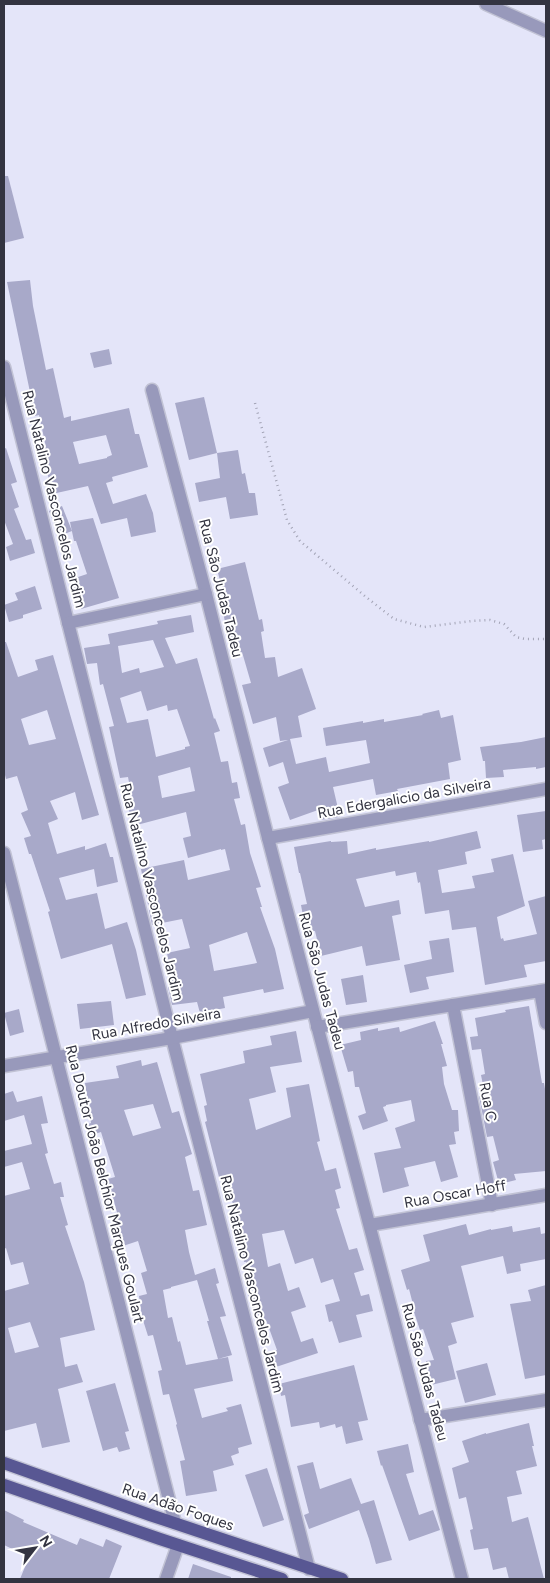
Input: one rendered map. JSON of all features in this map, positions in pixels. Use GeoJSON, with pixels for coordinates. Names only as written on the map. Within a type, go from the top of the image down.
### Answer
{"type":"FeatureCollection","features":[{"type":"Feature","properties":{"kind":"main road","name":"Rua Adão Foques"},"geometry":{"type":"LineString","coordinates":[[4,1463],[342,1579]]}},
{"type":"Feature","properties":{"kind":"main road"},"geometry":{"type":"LineString","coordinates":[[4,1485],[282,1579]]}},
{"type":"Feature","properties":{"kind":"street"},"geometry":{"type":"LineString","coordinates":[[486,4],[546,31]]}},
{"type":"Feature","properties":{"kind":"street","name":"Rua Natalino Vasconcelos Jardim"},"geometry":{"type":"LineString","coordinates":[[4,367],[172,1038],[309,1569]]}},
{"type":"Feature","properties":{"kind":"street","name":"Rua São Judas Tadeu"},"geometry":{"type":"LineString","coordinates":[[152,390],[462,1579]]}},
{"type":"Feature","properties":{"kind":"street"},"geometry":{"type":"LineString","coordinates":[[68,623],[206,594]]}},
{"type":"Feature","properties":{"kind":"street","name":"Rua Edergalicio da Silveira"},"geometry":{"type":"LineString","coordinates":[[268,838],[546,789]]}},
{"type":"Feature","properties":{"kind":"street","name":"Rua Doutor João Belchior Marques Goulart"},"geometry":{"type":"LineString","coordinates":[[4,853],[175,1523]]}},
{"type":"Feature","properties":{"kind":"street"},"geometry":{"type":"LineString","coordinates":[[318,1027],[543,990],[546,1023]]}},
{"type":"Feature","properties":{"kind":"street","name":"Rua C"},"geometry":{"type":"LineString","coordinates":[[453,1005],[492,1205]]}},
{"type":"Feature","properties":{"kind":"street","name":"Rua Alfredo Silveira"},"geometry":{"type":"LineString","coordinates":[[4,1066],[172,1038],[314,1011]]}},
{"type":"Feature","properties":{"kind":"street","name":"Rua Oscar Hoff"},"geometry":{"type":"LineString","coordinates":[[370,1225],[546,1195]]}},
{"type":"Feature","properties":{"kind":"street"},"geometry":{"type":"LineString","coordinates":[[420,1420],[546,1400]]}},
{"type":"Feature","properties":{"kind":"street"},"geometry":{"type":"LineString","coordinates":[[166,1579],[178,1545]]}},
{"type":"Feature","properties":{"kind":"path"},"geometry":{"type":"LineString","coordinates":[[255,403],[287,520],[300,541],[366,597],[394,619],[424,627],[490,620],[504,624],[516,637],[546,639]]}},
{"type":"Feature","properties":{"kind":"building"},"geometry":{"type":"Polygon","coordinates":[[[4,176],[8,176],[24,238],[4,243],[4,176]]]}},
{"type":"Feature","properties":{"kind":"building"},"geometry":{"type":"Polygon","coordinates":[[[30,280],[33,306],[46,370],[53,368],[64,418],[71,416],[71,421],[129,408],[135,434],[139,434],[148,467],[112,477],[113,481],[106,483],[113,504],[146,494],[153,513],[156,532],[131,537],[127,518],[101,524],[88,486],[52,494],[47,471],[49,471],[42,448],[46,447],[39,415],[35,416],[7,282],[30,280]],[[106,435],[73,442],[79,464],[107,458],[112,455],[106,435]]]}},
{"type":"Feature","properties":{"kind":"building"},"geometry":{"type":"Polygon","coordinates":[[[109,349],[112,364],[94,368],[90,353],[109,349]]]}},
{"type":"Feature","properties":{"kind":"building"},"geometry":{"type":"Polygon","coordinates":[[[204,397],[217,453],[189,460],[175,403],[204,397]]]}},
{"type":"Feature","properties":{"kind":"building"},"geometry":{"type":"Polygon","coordinates":[[[6,448],[17,482],[11,484],[19,507],[14,509],[26,540],[31,539],[35,553],[10,561],[6,547],[13,544],[4,520],[4,449],[6,448]]]}},
{"type":"Feature","properties":{"kind":"building"},"geometry":{"type":"Polygon","coordinates":[[[238,450],[242,474],[245,473],[249,493],[255,493],[258,515],[230,519],[226,497],[199,502],[195,483],[220,478],[217,453],[238,450]]]}},
{"type":"Feature","properties":{"kind":"building"},"geometry":{"type":"Polygon","coordinates":[[[62,506],[72,531],[59,536],[49,511],[62,506]]]}},
{"type":"Feature","properties":{"kind":"building"},"geometry":{"type":"Polygon","coordinates":[[[93,518],[119,598],[81,609],[72,579],[87,574],[76,541],[74,541],[70,522],[93,518]]]}},
{"type":"Feature","properties":{"kind":"building"},"geometry":{"type":"Polygon","coordinates":[[[245,562],[259,620],[262,619],[264,631],[261,632],[265,658],[275,657],[278,677],[302,668],[316,709],[298,716],[302,737],[290,739],[296,764],[326,757],[329,772],[370,763],[366,740],[326,746],[323,728],[363,721],[363,723],[384,719],[384,722],[439,710],[441,718],[453,715],[461,760],[448,763],[450,779],[376,795],[373,779],[333,787],[340,817],[320,820],[318,810],[290,820],[278,787],[289,783],[283,762],[269,767],[263,748],[288,740],[280,741],[276,717],[253,724],[242,685],[251,683],[242,652],[240,653],[237,636],[228,638],[221,601],[225,600],[217,569],[245,562]]]}},
{"type":"Feature","properties":{"kind":"building"},"geometry":{"type":"Polygon","coordinates":[[[35,586],[42,609],[9,622],[4,605],[18,600],[15,593],[35,586]]]}},
{"type":"Feature","properties":{"kind":"building"},"geometry":{"type":"Polygon","coordinates":[[[191,615],[194,632],[165,638],[176,664],[197,658],[214,719],[220,731],[214,733],[221,762],[228,761],[232,783],[237,782],[240,798],[234,799],[241,825],[245,824],[250,853],[261,887],[256,888],[262,907],[260,907],[275,949],[284,989],[264,993],[263,989],[223,997],[225,1008],[200,1013],[197,1002],[172,1005],[168,987],[173,986],[167,953],[190,948],[182,919],[152,925],[141,869],[184,860],[188,880],[230,870],[225,849],[188,858],[183,838],[191,836],[186,812],[133,826],[129,810],[134,809],[128,777],[120,778],[109,727],[114,726],[103,684],[100,685],[97,663],[87,664],[84,648],[110,644],[108,634],[158,624],[157,621],[191,615]],[[153,640],[118,646],[122,673],[139,668],[140,673],[164,667],[153,640]],[[141,691],[120,698],[127,723],[148,719],[156,757],[190,746],[177,709],[168,711],[167,705],[147,711],[141,691]],[[190,767],[158,776],[162,798],[195,791],[190,767]],[[247,932],[209,945],[214,971],[257,963],[247,932]]]}},
{"type":"Feature","properties":{"kind":"building"},"geometry":{"type":"Polygon","coordinates":[[[4,642],[6,642],[18,677],[38,670],[35,660],[53,655],[99,815],[82,820],[75,792],[50,801],[58,819],[48,823],[57,854],[85,846],[85,850],[106,843],[110,857],[113,857],[118,882],[97,887],[94,869],[59,878],[66,900],[97,893],[105,929],[127,922],[136,950],[146,995],[126,999],[112,944],[61,959],[48,912],[50,911],[24,838],[31,836],[21,813],[28,810],[17,776],[6,779],[4,771],[4,642]],[[47,710],[21,719],[29,745],[56,739],[47,710]]]}},
{"type":"Feature","properties":{"kind":"building"},"geometry":{"type":"Polygon","coordinates":[[[546,737],[546,767],[503,770],[504,777],[486,778],[485,761],[483,761],[480,747],[546,737]]]}},
{"type":"Feature","properties":{"kind":"building"},"geometry":{"type":"Polygon","coordinates":[[[546,811],[546,839],[542,840],[543,849],[523,852],[517,815],[546,811]]]}},
{"type":"Feature","properties":{"kind":"building"},"geometry":{"type":"Polygon","coordinates":[[[477,831],[481,848],[465,852],[467,864],[438,870],[442,893],[475,888],[472,876],[494,872],[491,859],[513,854],[525,906],[497,917],[501,939],[503,938],[504,941],[537,934],[528,901],[546,896],[546,961],[524,965],[527,977],[485,985],[476,927],[452,930],[449,910],[425,914],[420,882],[418,883],[416,872],[396,876],[395,871],[356,879],[365,907],[399,900],[401,914],[392,916],[400,960],[366,966],[362,946],[321,956],[315,931],[306,932],[301,905],[307,904],[294,847],[331,841],[347,841],[348,854],[376,848],[376,850],[429,842],[477,831]]]}},
{"type":"Feature","properties":{"kind":"building"},"geometry":{"type":"Polygon","coordinates":[[[449,938],[454,972],[426,977],[429,989],[410,993],[404,965],[432,959],[429,941],[449,938]]]}},
{"type":"Feature","properties":{"kind":"building"},"geometry":{"type":"Polygon","coordinates":[[[363,975],[367,1002],[346,1005],[341,979],[363,975]]]}},
{"type":"Feature","properties":{"kind":"building"},"geometry":{"type":"Polygon","coordinates":[[[111,1001],[114,1025],[80,1029],[77,1004],[111,1001]]]}},
{"type":"Feature","properties":{"kind":"building"},"geometry":{"type":"Polygon","coordinates":[[[529,1006],[542,1083],[544,1083],[546,1095],[546,1171],[514,1174],[516,1180],[499,1184],[493,1162],[499,1160],[493,1136],[487,1137],[479,1096],[485,1095],[481,1075],[485,1074],[481,1049],[472,1050],[470,1037],[478,1036],[475,1018],[529,1006]]]}},
{"type":"Feature","properties":{"kind":"building"},"geometry":{"type":"Polygon","coordinates":[[[19,1009],[24,1032],[10,1036],[4,1013],[19,1009]]]}},
{"type":"Feature","properties":{"kind":"building"},"geometry":{"type":"Polygon","coordinates":[[[435,1021],[443,1044],[441,1044],[447,1066],[442,1067],[444,1084],[452,1110],[458,1110],[459,1131],[454,1132],[456,1144],[449,1145],[458,1177],[441,1182],[435,1161],[404,1168],[409,1186],[383,1193],[374,1153],[401,1148],[395,1128],[415,1121],[411,1100],[386,1105],[383,1107],[388,1121],[363,1130],[358,1116],[366,1113],[359,1087],[355,1087],[353,1071],[348,1072],[340,1045],[361,1040],[360,1032],[378,1028],[378,1031],[399,1027],[400,1032],[435,1021]]]}},
{"type":"Feature","properties":{"kind":"building"},"geometry":{"type":"Polygon","coordinates":[[[296,1031],[302,1062],[270,1067],[276,1092],[249,1099],[256,1130],[291,1117],[286,1088],[309,1084],[320,1141],[317,1142],[325,1171],[336,1168],[341,1188],[335,1190],[340,1208],[336,1209],[349,1250],[357,1248],[364,1270],[354,1273],[361,1296],[369,1294],[373,1311],[356,1315],[362,1337],[339,1343],[332,1321],[329,1322],[325,1305],[340,1301],[333,1279],[321,1283],[313,1258],[295,1264],[284,1230],[262,1234],[268,1267],[280,1263],[288,1291],[299,1287],[306,1307],[291,1312],[301,1342],[313,1338],[318,1353],[273,1368],[268,1353],[277,1350],[266,1320],[258,1323],[248,1294],[255,1291],[246,1262],[244,1262],[240,1237],[238,1238],[234,1222],[237,1221],[226,1176],[219,1177],[205,1122],[207,1121],[204,1106],[207,1105],[200,1074],[245,1063],[243,1051],[272,1045],[270,1036],[296,1031]]]}},
{"type":"Feature","properties":{"kind":"building"},"geometry":{"type":"Polygon","coordinates":[[[141,1060],[142,1066],[157,1062],[172,1113],[179,1111],[192,1154],[185,1157],[193,1191],[199,1190],[207,1225],[185,1230],[195,1275],[215,1268],[219,1283],[216,1284],[226,1316],[220,1317],[232,1355],[218,1359],[228,1357],[233,1381],[194,1389],[202,1418],[228,1411],[226,1408],[241,1404],[252,1444],[238,1448],[239,1453],[231,1456],[234,1465],[213,1471],[217,1491],[186,1496],[180,1461],[185,1460],[177,1424],[169,1394],[163,1395],[158,1371],[162,1370],[153,1335],[148,1336],[142,1317],[139,1296],[147,1294],[141,1273],[147,1271],[138,1241],[123,1246],[114,1217],[118,1216],[108,1179],[115,1177],[101,1132],[92,1135],[88,1124],[91,1123],[85,1083],[119,1078],[116,1066],[141,1060]],[[153,1104],[124,1110],[133,1136],[161,1128],[153,1104]],[[197,1280],[163,1290],[168,1318],[172,1317],[186,1365],[218,1359],[197,1280]]]}},
{"type":"Feature","properties":{"kind":"building"},"geometry":{"type":"Polygon","coordinates":[[[13,1091],[17,1102],[42,1096],[48,1123],[41,1124],[48,1153],[45,1154],[54,1184],[61,1182],[64,1197],[60,1197],[68,1225],[65,1226],[84,1282],[95,1330],[60,1338],[65,1367],[77,1364],[83,1382],[58,1389],[70,1442],[42,1448],[36,1423],[4,1431],[4,1291],[29,1284],[23,1262],[11,1265],[6,1248],[4,1249],[4,1196],[30,1189],[22,1162],[4,1167],[4,1151],[32,1144],[24,1115],[4,1121],[4,1094],[13,1091]],[[30,1322],[8,1328],[15,1353],[39,1347],[30,1322]]]}},
{"type":"Feature","properties":{"kind":"building"},"geometry":{"type":"Polygon","coordinates":[[[466,1224],[469,1235],[512,1226],[513,1232],[540,1227],[541,1234],[546,1233],[546,1259],[520,1264],[521,1271],[507,1274],[503,1256],[461,1266],[474,1317],[451,1323],[457,1343],[448,1346],[456,1379],[431,1385],[426,1361],[434,1360],[423,1329],[420,1330],[409,1289],[407,1290],[401,1270],[430,1261],[423,1235],[466,1224]]]}},
{"type":"Feature","properties":{"kind":"building"},"geometry":{"type":"Polygon","coordinates":[[[546,1285],[546,1375],[525,1379],[510,1304],[531,1301],[528,1290],[546,1285]]]}},
{"type":"Feature","properties":{"kind":"building"},"geometry":{"type":"Polygon","coordinates":[[[487,1363],[496,1395],[465,1403],[456,1371],[487,1363]]]}},
{"type":"Feature","properties":{"kind":"building"},"geometry":{"type":"Polygon","coordinates":[[[354,1365],[368,1420],[358,1422],[363,1440],[346,1444],[342,1426],[336,1428],[335,1424],[320,1428],[319,1422],[291,1427],[285,1395],[281,1396],[279,1384],[354,1365]]]}},
{"type":"Feature","properties":{"kind":"building"},"geometry":{"type":"Polygon","coordinates":[[[115,1383],[129,1431],[125,1432],[130,1449],[119,1452],[117,1447],[103,1451],[86,1391],[115,1383]]]}},
{"type":"Feature","properties":{"kind":"building"},"geometry":{"type":"Polygon","coordinates":[[[529,1423],[537,1466],[516,1471],[522,1494],[507,1497],[512,1522],[528,1517],[544,1579],[509,1579],[506,1567],[493,1570],[488,1548],[474,1550],[470,1530],[473,1529],[466,1497],[459,1499],[452,1468],[469,1462],[462,1441],[529,1423]]]}},
{"type":"Feature","properties":{"kind":"building"},"geometry":{"type":"Polygon","coordinates":[[[408,1444],[414,1472],[406,1474],[419,1515],[433,1510],[440,1530],[409,1541],[377,1451],[408,1444]]]}},
{"type":"Feature","properties":{"kind":"building"},"geometry":{"type":"Polygon","coordinates":[[[313,1462],[320,1489],[351,1478],[361,1504],[374,1500],[392,1560],[376,1564],[359,1510],[309,1529],[304,1515],[309,1513],[297,1466],[313,1462]]]}},
{"type":"Feature","properties":{"kind":"building"},"geometry":{"type":"Polygon","coordinates":[[[267,1468],[284,1520],[263,1527],[245,1475],[267,1468]]]}},
{"type":"Feature","properties":{"kind":"building"},"geometry":{"type":"Polygon","coordinates":[[[4,1510],[24,1520],[23,1522],[77,1545],[80,1538],[103,1547],[106,1539],[122,1546],[109,1579],[20,1579],[29,1557],[4,1545],[4,1510]]]}},
{"type":"Feature","properties":{"kind":"building"},"geometry":{"type":"Polygon","coordinates":[[[193,1564],[231,1577],[231,1579],[188,1579],[193,1564]]]}}]}
